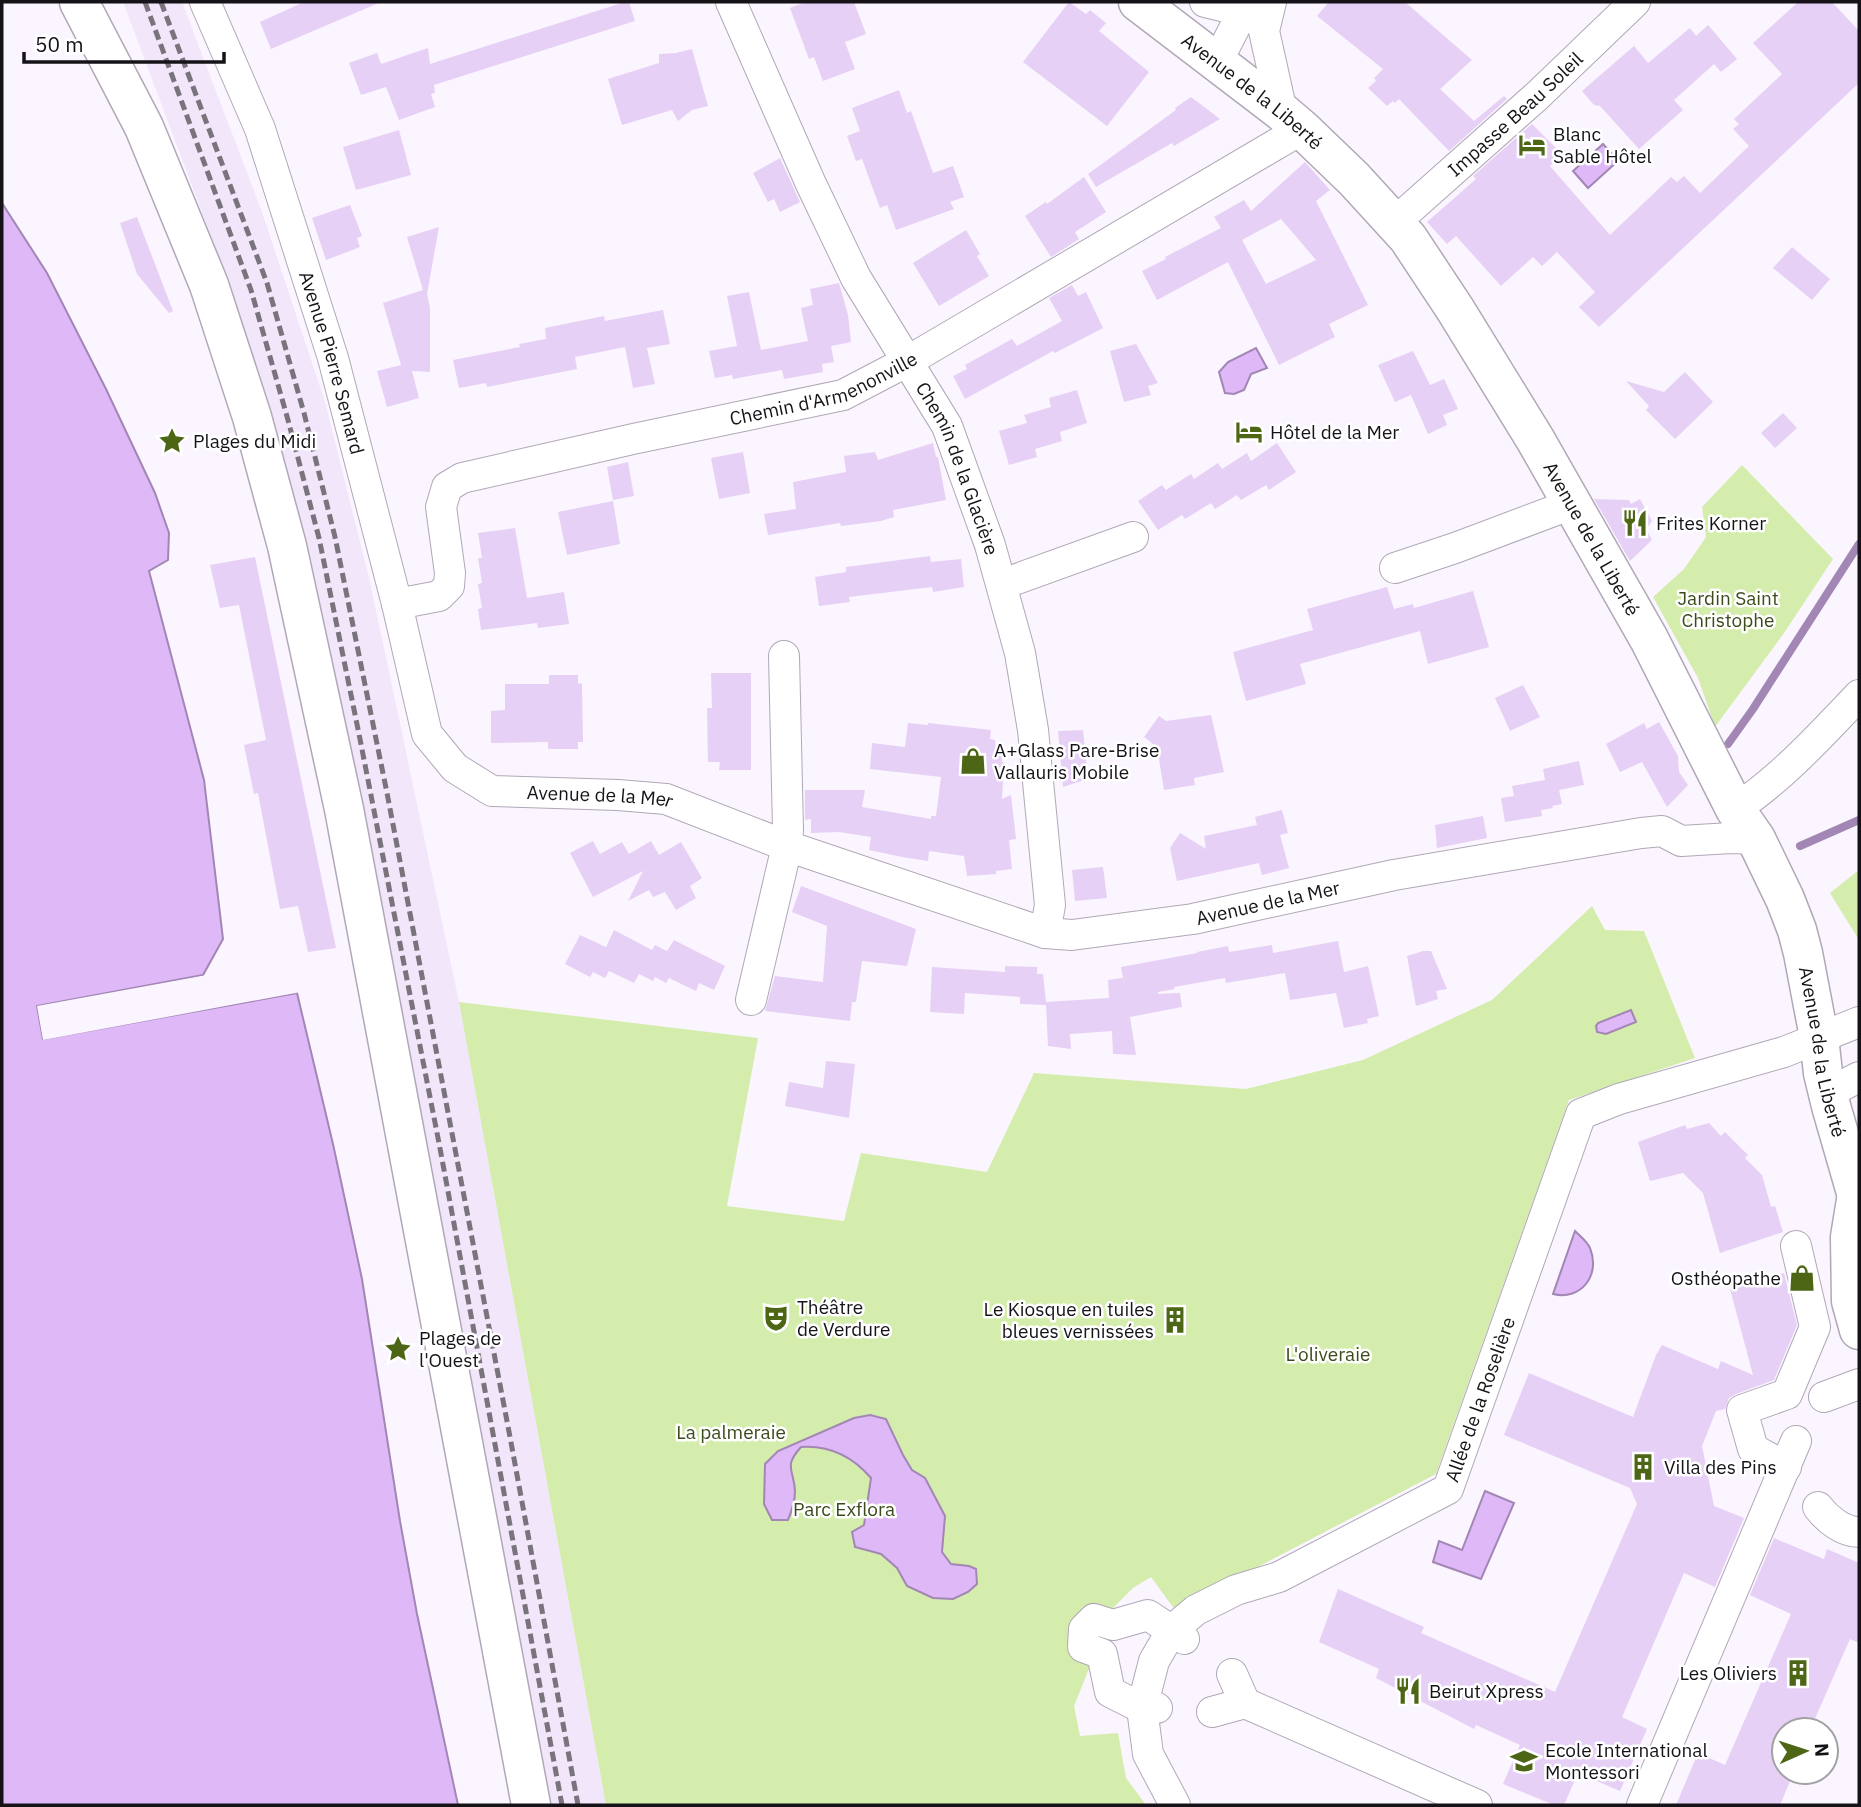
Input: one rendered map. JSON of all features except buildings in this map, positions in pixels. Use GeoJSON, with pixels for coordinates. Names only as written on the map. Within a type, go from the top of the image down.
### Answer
{"type":"FeatureCollection","features":[{"type":"Feature","properties":{"kind":"main road"},"geometry":{"type":"LineString","coordinates":[[79,2],[144,127],[209,285],[253,417],[287,546],[344,809],[531,1805]]}},
{"type":"Feature","properties":{"kind":"main road","name":"Avenue de la Liberté"},"geometry":{"type":"LineString","coordinates":[[1138,2],[1292,120],[1354,179],[1408,238],[1491,365],[1649,639],[1785,899],[1797,930],[1819,1037],[1823,1073],[1844,1085],[1858,1198]]}},
{"type":"Feature","properties":{"kind":"main road"},"geometry":{"type":"LineString","coordinates":[[1858,1198],[1850,1237],[1851,1301],[1859,1330]]}},
{"type":"Feature","properties":{"kind":"street","name":"Avenue Pierre Semard"},"geometry":{"type":"LineString","coordinates":[[205,2],[260,129],[325,332],[397,604],[427,734]]}},
{"type":"Feature","properties":{"kind":"street","name":"Chemin de la Glacière"},"geometry":{"type":"LineString","coordinates":[[731,2],[811,184],[856,278],[947,426],[990,545],[1020,653],[1033,730],[1050,905],[1045,933]]}},
{"type":"Feature","properties":{"kind":"street"},"geometry":{"type":"LineString","coordinates":[[1205,2],[1262,12]]}},
{"type":"Feature","properties":{"kind":"street","name":"Impasse Beau Soleil"},"geometry":{"type":"LineString","coordinates":[[1394,223],[1537,96],[1635,2]]}},
{"type":"Feature","properties":{"kind":"street"},"geometry":{"type":"LineString","coordinates":[[1217,62],[1241,48],[1262,12]]}},
{"type":"Feature","properties":{"kind":"street"},"geometry":{"type":"LineString","coordinates":[[1262,12],[1292,120]]}},
{"type":"Feature","properties":{"kind":"street","name":"Chemin d'Armenonville"},"geometry":{"type":"LineString","coordinates":[[397,604],[439,596],[449,586],[450,573],[441,507],[447,487],[462,478],[843,395],[908,361],[1292,120]]}},
{"type":"Feature","properties":{"kind":"street"},"geometry":{"type":"LineString","coordinates":[[1395,568],[1572,504]]}},
{"type":"Feature","properties":{"kind":"street"},"geometry":{"type":"LineString","coordinates":[[1003,584],[1133,537]]}},
{"type":"Feature","properties":{"kind":"street"},"geometry":{"type":"LineString","coordinates":[[751,1000],[787,846],[784,656]]}},
{"type":"Feature","properties":{"kind":"street"},"geometry":{"type":"LineString","coordinates":[[1746,824],[1754,797],[1859,695]]}},
{"type":"Feature","properties":{"kind":"street","name":"Avenue de la Mer"},"geometry":{"type":"LineString","coordinates":[[427,734],[455,768],[492,791],[666,799],[787,846],[1045,933],[1073,935],[1193,919],[1394,875],[1662,831],[1681,841],[1731,838],[1746,824]]}},
{"type":"Feature","properties":{"kind":"street"},"geometry":{"type":"LineString","coordinates":[[1819,1037],[1859,1022]]}},
{"type":"Feature","properties":{"kind":"street","name":"Allée de la Roselière"},"geometry":{"type":"LineString","coordinates":[[1175,1805],[1148,1754],[1154,1661],[1196,1610],[1236,1590],[1279,1577],[1448,1489],[1581,1115],[1619,1099],[1784,1052],[1819,1037]]}},
{"type":"Feature","properties":{"kind":"street"},"geometry":{"type":"LineString","coordinates":[[1642,1805],[1791,1454],[1753,1449],[1742,1410],[1787,1394],[1815,1327],[1796,1246]]}},
{"type":"Feature","properties":{"kind":"street"},"geometry":{"type":"LineString","coordinates":[[1824,1397],[1859,1384]]}},
{"type":"Feature","properties":{"kind":"street"},"geometry":{"type":"LineString","coordinates":[[1818,1507],[1825,1517],[1851,1532],[1859,1532]]}},
{"type":"Feature","properties":{"kind":"street"},"geometry":{"type":"LineString","coordinates":[[1150,1708],[1110,1692],[1102,1654],[1083,1647],[1084,1629],[1094,1619],[1113,1625],[1148,1615],[1178,1634]]}},
{"type":"Feature","properties":{"kind":"street"},"geometry":{"type":"LineString","coordinates":[[1232,1674],[1245,1703]]}},
{"type":"Feature","properties":{"kind":"street"},"geometry":{"type":"LineString","coordinates":[[1212,1712],[1245,1703],[1477,1805]]}},
{"type":"Feature","properties":{"kind":"shaded area"},"geometry":{"type":"Polygon","coordinates":[[[123,2],[182,2],[262,212],[325,402],[370,582],[459,1002],[606,1805],[544,1805],[270,425],[221,263],[123,2]]]}},
{"type":"Feature","properties":{"kind":"shaded area"},"geometry":{"type":"Polygon","coordinates":[[[1603,144],[1618,161],[1588,188],[1573,171],[1603,144]]]}},
{"type":"Feature","properties":{"kind":"shaded area"},"geometry":{"type":"Polygon","coordinates":[[[2,203],[47,273],[106,389],[155,493],[169,533],[168,560],[149,571],[204,780],[223,939],[203,975],[37,1006],[43,1039],[297,993],[362,1279],[400,1521],[458,1805],[2,1805],[2,203]]]}},
{"type":"Feature","properties":{"kind":"shaded area"},"geometry":{"type":"Polygon","coordinates":[[[1256,348],[1267,368],[1251,374],[1244,390],[1234,394],[1225,393],[1219,372],[1228,362],[1256,348]]]}},
{"type":"Feature","properties":{"kind":"shaded area"},"geometry":{"type":"Polygon","coordinates":[[[1631,1010],[1636,1022],[1606,1034],[1597,1032],[1598,1023],[1631,1010]]]}},
{"type":"Feature","properties":{"kind":"shaded area"},"geometry":{"type":"Polygon","coordinates":[[[1575,1231],[1590,1248],[1593,1258],[1591,1276],[1580,1290],[1572,1294],[1553,1294],[1575,1231]]]}},
{"type":"Feature","properties":{"kind":"shaded area"},"geometry":{"type":"Polygon","coordinates":[[[870,1415],[886,1419],[912,1470],[925,1478],[945,1516],[942,1552],[951,1564],[976,1569],[977,1584],[968,1592],[953,1599],[933,1598],[907,1586],[897,1568],[881,1554],[855,1547],[852,1532],[864,1525],[871,1478],[848,1458],[831,1450],[801,1447],[791,1464],[795,1495],[788,1520],[772,1520],[764,1504],[765,1464],[778,1451],[854,1418],[870,1415]]]}},
{"type":"Feature","properties":{"kind":"shaded area"},"geometry":{"type":"Polygon","coordinates":[[[1485,1491],[1514,1503],[1481,1579],[1433,1562],[1439,1541],[1462,1550],[1485,1491]]]}},
{"type":"Feature","properties":{"kind":"green space","name":"Jardin Saint Christophe"},"geometry":{"type":"Polygon","coordinates":[[[1742,465],[1833,559],[1784,633],[1715,727],[1698,678],[1653,597],[1684,569],[1706,537],[1702,507],[1742,465]]]}},
{"type":"Feature","properties":{"kind":"green space"},"geometry":{"type":"Polygon","coordinates":[[[1859,870],[1859,940],[1830,893],[1859,870]]]}},
{"type":"Feature","properties":{"kind":"green space","name":"Parc Exflora"},"geometry":{"type":"Polygon","coordinates":[[[1592,906],[1605,930],[1644,931],[1695,1058],[1569,1100],[1436,1474],[1175,1610],[1151,1577],[1133,1588],[1114,1607],[1074,1706],[1080,1736],[1118,1733],[1126,1778],[1146,1805],[606,1805],[459,1002],[758,1038],[727,1206],[844,1221],[861,1153],[987,1172],[1034,1073],[1246,1089],[1363,1060],[1492,1000],[1592,906]]]}},
{"type":"Feature","properties":{"kind":"pier"},"geometry":{"type":"Polygon","coordinates":[[[207,975],[203,979],[41,1008],[46,1036],[297,989],[301,992],[43,1040],[37,1006],[207,975]]]}},
{"type":"Feature","properties":{"kind":"waterway"},"geometry":{"type":"LineString","coordinates":[[1728,744],[1859,544]]}},
{"type":"Feature","properties":{"kind":"waterway"},"geometry":{"type":"LineString","coordinates":[[1800,846],[1859,820]]}},
{"type":"Feature","properties":{"kind":"railway"},"geometry":{"type":"LineString","coordinates":[[145,2],[251,290],[319,538],[439,1143],[562,1805]]}},
{"type":"Feature","properties":{"kind":"railway"},"geometry":{"type":"LineString","coordinates":[[161,2],[267,283],[304,413],[335,537],[387,793],[578,1805]]}},
{"type":"Feature","properties":{"kind":"place","name":"Blanc Sable Hôtel"},"geometry":{"type":"Point","coordinates":[1532,145]}},
{"type":"Feature","properties":{"kind":"place","name":"Hôtel de la Mer"},"geometry":{"type":"Point","coordinates":[1249,432]}},
{"type":"Feature","properties":{"kind":"place","name":"Plages du Midi"},"geometry":{"type":"Point","coordinates":[172,441]}},
{"type":"Feature","properties":{"kind":"place","name":"Frites Korner"},"geometry":{"type":"Point","coordinates":[1635,523]}},
{"type":"Feature","properties":{"kind":"place","name":"A+Glass Pare-Brise Vallauris Mobile"},"geometry":{"type":"Point","coordinates":[973,761]}},
{"type":"Feature","properties":{"kind":"place","name":"Osthéopathe"},"geometry":{"type":"Point","coordinates":[1802,1278]}},
{"type":"Feature","properties":{"kind":"place","name":"Théâtre de Verdure"},"geometry":{"type":"Point","coordinates":[776,1318]}},
{"type":"Feature","properties":{"kind":"place","name":"Le Kiosque en tuiles bleues vernissées"},"geometry":{"type":"Point","coordinates":[1175,1320]}},
{"type":"Feature","properties":{"kind":"place","name":"Plages de l'Ouest"},"geometry":{"type":"Point","coordinates":[398,1349]}},
{"type":"Feature","properties":{"kind":"place","name":"Villa des Pins"},"geometry":{"type":"Point","coordinates":[1643,1467]}},
{"type":"Feature","properties":{"kind":"place","name":"Les Oliviers"},"geometry":{"type":"Point","coordinates":[1798,1673]}},
{"type":"Feature","properties":{"kind":"place","name":"Beirut Xpress"},"geometry":{"type":"Point","coordinates":[1408,1691]}},
{"type":"Feature","properties":{"kind":"place","name":"Ecole International Montessori"},"geometry":{"type":"Point","coordinates":[1524,1761]}},
{"type":"Feature","properties":{"kind":"park label","name":"L'oliveraie"},"geometry":{"type":"Point","coordinates":[1328,1354]}},
{"type":"Feature","properties":{"kind":"park label","name":"La palmeraie"},"geometry":{"type":"Point","coordinates":[731,1432]}}]}
